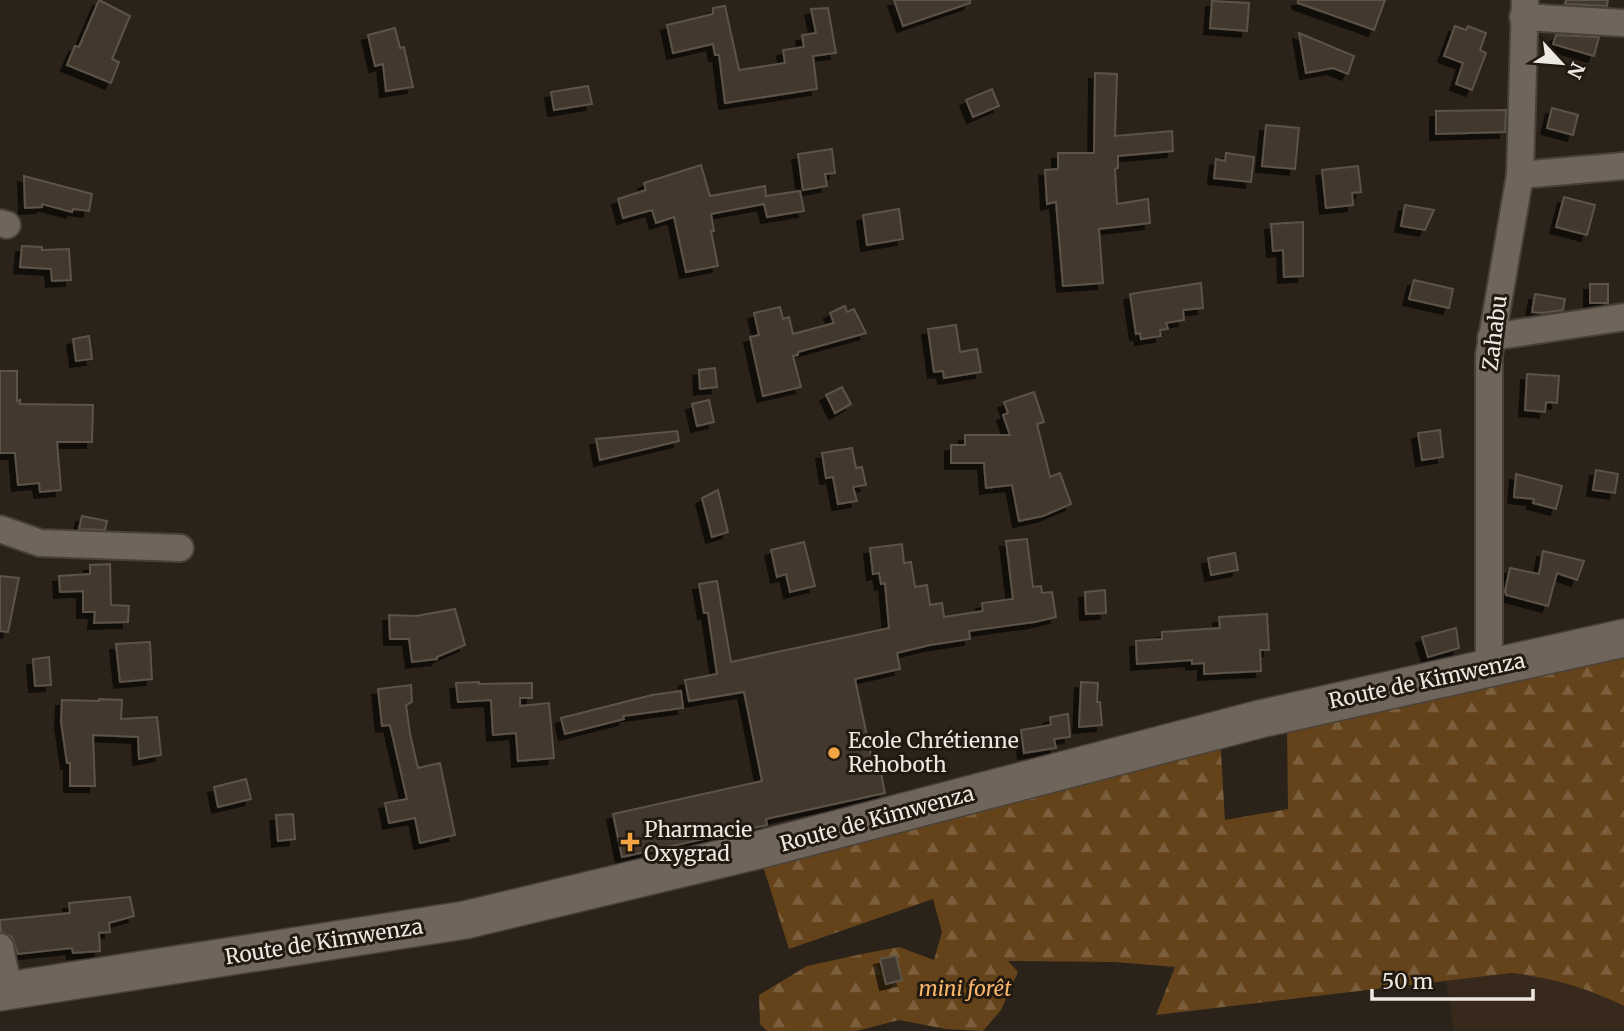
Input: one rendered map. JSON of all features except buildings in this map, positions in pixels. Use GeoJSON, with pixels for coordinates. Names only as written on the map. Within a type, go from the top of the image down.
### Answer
{"type":"FeatureCollection","features":[{"type":"Feature","properties":{"kind":"street"},"geometry":{"type":"LineString","coordinates":[[1524,9],[1624,23]]}},
{"type":"Feature","properties":{"kind":"street","name":"Zahabu"},"geometry":{"type":"LineString","coordinates":[[1489,668],[1491,337],[1520,175],[1524,9]]}},
{"type":"Feature","properties":{"kind":"street"},"geometry":{"type":"LineString","coordinates":[[1520,175],[1624,166]]}},
{"type":"Feature","properties":{"kind":"street"},"geometry":{"type":"LineString","coordinates":[[1491,337],[1624,317]]}},
{"type":"Feature","properties":{"kind":"street"},"geometry":{"type":"LineString","coordinates":[[0,529],[40,544],[180,548]]}},
{"type":"Feature","properties":{"kind":"street","name":"Route de Kimwenza"},"geometry":{"type":"LineString","coordinates":[[4,992],[465,920],[758,850],[1259,719],[1624,638]]}},
{"type":"Feature","properties":{"kind":"street"},"geometry":{"type":"LineString","coordinates":[[0,947],[4,992]]}},
{"type":"Feature","properties":{"kind":"shaded area"},"geometry":{"type":"Polygon","coordinates":[[[1512,973],[1558,980],[1595,992],[1624,1006],[1624,1031],[1454,1031],[1446,981],[1512,973]]]}},
{"type":"Feature","properties":{"kind":"green space","name":"mini forêt"},"geometry":{"type":"Polygon","coordinates":[[[1624,649],[1624,1006],[1570,985],[1512,973],[1156,1015],[1175,967],[1114,962],[1008,961],[1018,972],[1001,1010],[983,1031],[946,1029],[899,1020],[857,1031],[767,1031],[760,1024],[759,995],[807,966],[899,947],[934,960],[942,932],[933,899],[789,949],[758,850],[1220,737],[1225,820],[1288,809],[1287,723],[1624,649]]]}},
{"type":"Feature","properties":{"kind":"place","name":"Ecole Chrétienne Rehoboth"},"geometry":{"type":"Point","coordinates":[834,753]}},
{"type":"Feature","properties":{"kind":"place","name":"Pharmacie Oxygrad"},"geometry":{"type":"Point","coordinates":[630,842]}}]}
